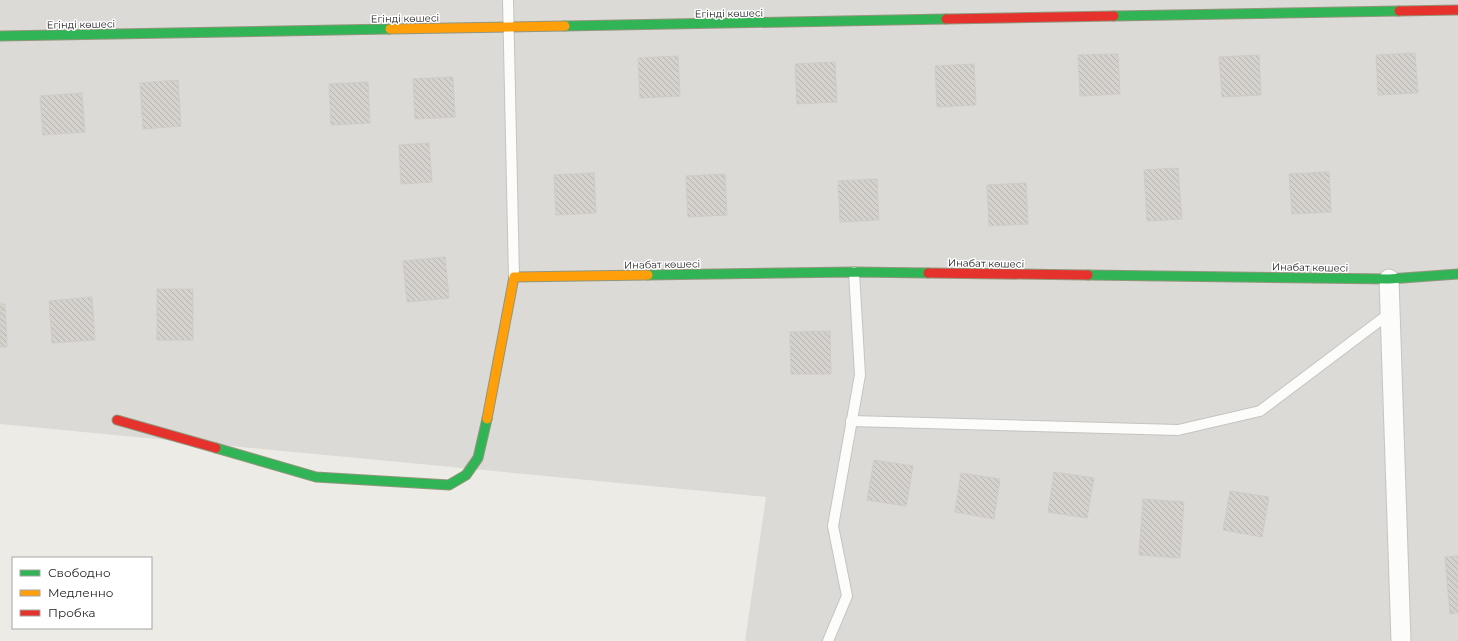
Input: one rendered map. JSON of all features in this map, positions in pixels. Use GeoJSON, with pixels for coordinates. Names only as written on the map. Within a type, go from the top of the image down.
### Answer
{"type":"FeatureCollection","features":[{"type":"Feature","properties":{"kind":"street","name":"Егінді көшесі"},"geometry":{"type":"LineString","coordinates":[[0,36],[1458,10]]}},
{"type":"Feature","properties":{"kind":"street","name":"Инабат көшесі"},"geometry":{"type":"LineString","coordinates":[[514,277],[854,272],[1389,279],[1458,274]]}},
{"type":"Feature","properties":{"kind":"street"},"geometry":{"type":"LineString","coordinates":[[117,420],[316,477],[449,485],[466,475],[478,458],[484,437],[514,277]]}},
{"type":"Feature","properties":{"kind":"street"},"geometry":{"type":"LineString","coordinates":[[1389,279],[1401,641]]}},
{"type":"Feature","properties":{"kind":"lane"},"geometry":{"type":"LineString","coordinates":[[508,0],[514,277]]}},
{"type":"Feature","properties":{"kind":"lane"},"geometry":{"type":"LineString","coordinates":[[828,641],[847,596],[833,526],[860,375],[854,272]]}},
{"type":"Feature","properties":{"kind":"lane"},"geometry":{"type":"LineString","coordinates":[[852,421],[1178,430],[1260,411],[1390,313]]}},
{"type":"Feature","properties":{"kind":"shaded area"},"geometry":{"type":"Polygon","coordinates":[[[0,0],[1458,0],[1458,641],[745,641],[766,497],[0,424],[0,0]]]}},
{"type":"Feature","properties":{"kind":"building"},"geometry":{"type":"Polygon","coordinates":[[[1415,53],[1418,93],[1378,95],[1376,55],[1415,53]]]}},
{"type":"Feature","properties":{"kind":"building"},"geometry":{"type":"Polygon","coordinates":[[[1118,54],[1120,94],[1080,96],[1078,55],[1118,54]]]}},
{"type":"Feature","properties":{"kind":"building"},"geometry":{"type":"Polygon","coordinates":[[[1259,55],[1261,95],[1222,97],[1219,57],[1259,55]]]}},
{"type":"Feature","properties":{"kind":"building"},"geometry":{"type":"Polygon","coordinates":[[[678,56],[680,96],[640,98],[638,58],[678,56]]]}},
{"type":"Feature","properties":{"kind":"building"},"geometry":{"type":"Polygon","coordinates":[[[835,62],[837,102],[797,104],[795,64],[835,62]]]}},
{"type":"Feature","properties":{"kind":"building"},"geometry":{"type":"Polygon","coordinates":[[[974,64],[976,105],[937,107],[935,66],[974,64]]]}},
{"type":"Feature","properties":{"kind":"building"},"geometry":{"type":"Polygon","coordinates":[[[453,77],[455,117],[415,119],[413,79],[453,77]]]}},
{"type":"Feature","properties":{"kind":"building"},"geometry":{"type":"Polygon","coordinates":[[[178,80],[181,126],[143,129],[140,83],[178,80]]]}},
{"type":"Feature","properties":{"kind":"building"},"geometry":{"type":"Polygon","coordinates":[[[368,82],[370,123],[331,125],[329,84],[368,82]]]}},
{"type":"Feature","properties":{"kind":"building"},"geometry":{"type":"Polygon","coordinates":[[[82,93],[85,132],[43,135],[40,96],[82,93]]]}},
{"type":"Feature","properties":{"kind":"building"},"geometry":{"type":"Polygon","coordinates":[[[429,143],[432,182],[401,184],[399,145],[429,143]]]}},
{"type":"Feature","properties":{"kind":"building"},"geometry":{"type":"Polygon","coordinates":[[[1178,168],[1182,219],[1147,221],[1144,170],[1178,168]]]}},
{"type":"Feature","properties":{"kind":"building"},"geometry":{"type":"Polygon","coordinates":[[[1329,172],[1331,212],[1292,214],[1289,174],[1329,172]]]}},
{"type":"Feature","properties":{"kind":"building"},"geometry":{"type":"Polygon","coordinates":[[[594,173],[596,213],[556,215],[554,175],[594,173]]]}},
{"type":"Feature","properties":{"kind":"building"},"geometry":{"type":"Polygon","coordinates":[[[725,174],[727,215],[688,217],[686,176],[725,174]]]}},
{"type":"Feature","properties":{"kind":"building"},"geometry":{"type":"Polygon","coordinates":[[[877,179],[879,220],[840,222],[838,181],[877,179]]]}},
{"type":"Feature","properties":{"kind":"building"},"geometry":{"type":"Polygon","coordinates":[[[1026,183],[1028,224],[989,226],[987,185],[1026,183]]]}},
{"type":"Feature","properties":{"kind":"building"},"geometry":{"type":"Polygon","coordinates":[[[445,257],[449,298],[407,302],[403,261],[445,257]]]}},
{"type":"Feature","properties":{"kind":"building"},"geometry":{"type":"Polygon","coordinates":[[[157,289],[193,289],[193,340],[157,340],[157,289]]]}},
{"type":"Feature","properties":{"kind":"building"},"geometry":{"type":"Polygon","coordinates":[[[92,297],[95,340],[52,343],[49,301],[92,297]]]}},
{"type":"Feature","properties":{"kind":"building"},"geometry":{"type":"Polygon","coordinates":[[[0,304],[5,304],[7,347],[0,347],[0,304]]]}},
{"type":"Feature","properties":{"kind":"building"},"geometry":{"type":"Polygon","coordinates":[[[830,331],[831,374],[791,374],[790,332],[830,331]]]}},
{"type":"Feature","properties":{"kind":"building"},"geometry":{"type":"Polygon","coordinates":[[[874,460],[913,466],[906,506],[867,500],[874,460]]]}},
{"type":"Feature","properties":{"kind":"building"},"geometry":{"type":"Polygon","coordinates":[[[1054,472],[1094,478],[1087,518],[1048,512],[1054,472]]]}},
{"type":"Feature","properties":{"kind":"building"},"geometry":{"type":"Polygon","coordinates":[[[961,473],[1000,479],[994,519],[955,512],[961,473]]]}},
{"type":"Feature","properties":{"kind":"building"},"geometry":{"type":"Polygon","coordinates":[[[1230,491],[1269,497],[1262,537],[1223,530],[1230,491]]]}},
{"type":"Feature","properties":{"kind":"building"},"geometry":{"type":"Polygon","coordinates":[[[1143,499],[1184,502],[1180,558],[1139,555],[1143,499]]]}},
{"type":"Feature","properties":{"kind":"building"},"geometry":{"type":"Polygon","coordinates":[[[1458,556],[1458,613],[1450,614],[1445,557],[1458,556]]]}},
{"type":"Feature","properties":{"kind":"traffic: fast"},"geometry":{"type":"LineString","coordinates":[[1114,16],[1399,11]]}},
{"type":"Feature","properties":{"kind":"traffic: fast"},"geometry":{"type":"LineString","coordinates":[[565,26],[946,19]]}},
{"type":"Feature","properties":{"kind":"traffic: fast"},"geometry":{"type":"LineString","coordinates":[[0,36],[390,29]]}},
{"type":"Feature","properties":{"kind":"traffic: fast"},"geometry":{"type":"LineString","coordinates":[[648,275],[854,272],[928,273]]}},
{"type":"Feature","properties":{"kind":"traffic: fast"},"geometry":{"type":"LineString","coordinates":[[1088,275],[1389,279],[1458,274]]}},
{"type":"Feature","properties":{"kind":"traffic: fast"},"geometry":{"type":"LineString","coordinates":[[216,448],[316,477],[449,485],[466,475],[478,458],[487,419]]}},
{"type":"Feature","properties":{"kind":"traffic: slow"},"geometry":{"type":"LineString","coordinates":[[390,29],[565,26]]}},
{"type":"Feature","properties":{"kind":"traffic: slow"},"geometry":{"type":"LineString","coordinates":[[487,419],[514,277],[648,275]]}},
{"type":"Feature","properties":{"kind":"traffic: jam"},"geometry":{"type":"LineString","coordinates":[[1399,11],[1458,10]]}},
{"type":"Feature","properties":{"kind":"traffic: jam"},"geometry":{"type":"LineString","coordinates":[[946,19],[1114,16]]}},
{"type":"Feature","properties":{"kind":"traffic: jam"},"geometry":{"type":"LineString","coordinates":[[928,273],[1088,275]]}},
{"type":"Feature","properties":{"kind":"traffic: jam"},"geometry":{"type":"LineString","coordinates":[[117,420],[216,448]]}}]}
